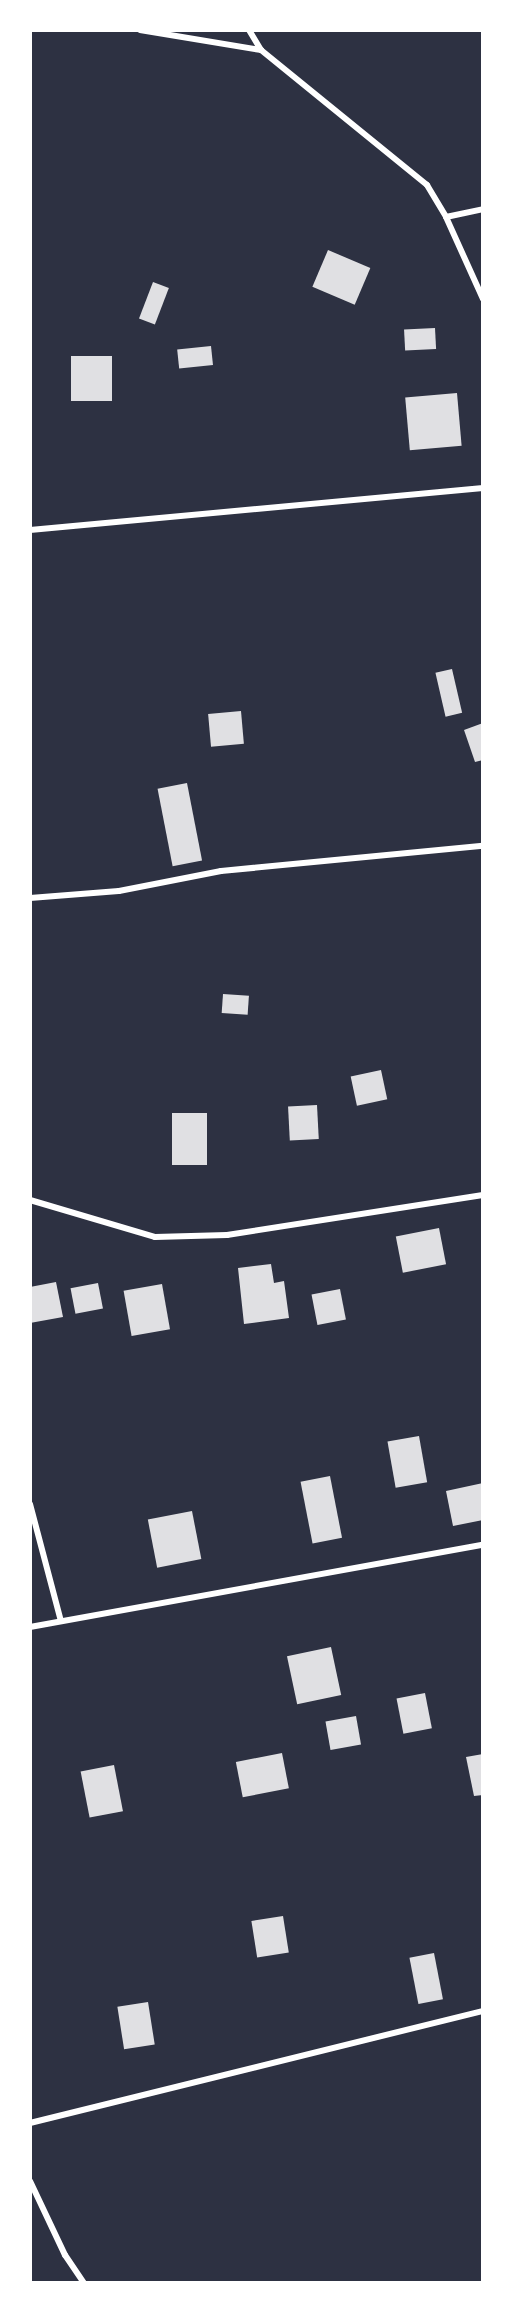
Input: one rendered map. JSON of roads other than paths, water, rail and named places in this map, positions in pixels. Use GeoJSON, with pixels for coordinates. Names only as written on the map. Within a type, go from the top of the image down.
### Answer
{"type":"FeatureCollection","features":[{"type":"Feature","properties":{"kind":"street"},"geometry":{"type":"LineString","coordinates":[[140,30],[261,50]]}},
{"type":"Feature","properties":{"kind":"street"},"geometry":{"type":"LineString","coordinates":[[249,30],[261,50],[427,185],[446,217],[483,299]]}},
{"type":"Feature","properties":{"kind":"street"},"geometry":{"type":"LineString","coordinates":[[446,217],[483,209]]}},
{"type":"Feature","properties":{"kind":"street"},"geometry":{"type":"LineString","coordinates":[[30,530],[483,488]]}},
{"type":"Feature","properties":{"kind":"street"},"geometry":{"type":"LineString","coordinates":[[30,898],[119,891],[221,871],[483,846]]}},
{"type":"Feature","properties":{"kind":"street"},"geometry":{"type":"LineString","coordinates":[[30,1200],[155,1237],[227,1235],[483,1196]]}},
{"type":"Feature","properties":{"kind":"street"},"geometry":{"type":"LineString","coordinates":[[30,1504],[62,1621]]}},
{"type":"Feature","properties":{"kind":"street"},"geometry":{"type":"LineString","coordinates":[[30,1627],[483,1545]]}},
{"type":"Feature","properties":{"kind":"street"},"geometry":{"type":"LineString","coordinates":[[30,2122],[483,2011]]}},
{"type":"Feature","properties":{"kind":"street"},"geometry":{"type":"LineString","coordinates":[[30,2181],[65,2255],[84,2283]]}}]}
